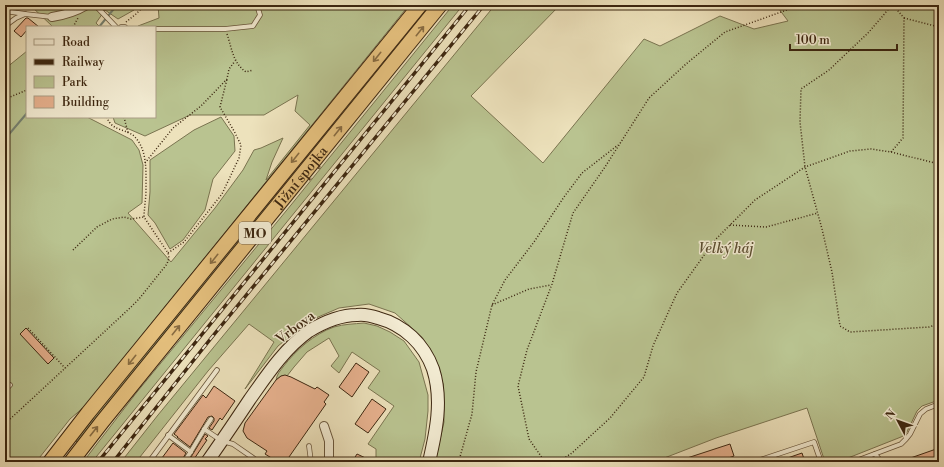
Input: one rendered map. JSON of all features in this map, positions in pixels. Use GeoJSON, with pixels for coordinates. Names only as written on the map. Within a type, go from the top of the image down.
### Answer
{"type":"FeatureCollection","features":[{"type":"Feature","properties":{"kind":"highway","name":"Jižní spojka"},"geometry":{"type":"LineString","coordinates":[[50,462],[420,5]]}},
{"type":"Feature","properties":{"kind":"highway","name":"Jižní spojka"},"geometry":{"type":"LineString","coordinates":[[70,462],[440,5]]}},
{"type":"Feature","properties":{"kind":"main road","name":"Vrbova"},"geometry":{"type":"LineString","coordinates":[[207,462],[279,358],[294,344],[324,322],[340,317],[358,314],[384,319],[396,324],[416,340],[426,354],[433,370],[436,386],[438,416],[429,462]]}},
{"type":"Feature","properties":{"kind":"street"},"geometry":{"type":"LineString","coordinates":[[52,16],[62,16],[72,13],[87,5]]}},
{"type":"Feature","properties":{"kind":"street"},"geometry":{"type":"LineString","coordinates":[[324,426],[329,441],[329,462]]}},
{"type":"Feature","properties":{"kind":"lane"},"geometry":{"type":"LineString","coordinates":[[95,5],[115,26]]}},
{"type":"Feature","properties":{"kind":"lane"},"geometry":{"type":"LineString","coordinates":[[156,29],[225,29],[253,26],[260,16],[257,5]]}},
{"type":"Feature","properties":{"kind":"lane"},"geometry":{"type":"LineString","coordinates":[[5,11],[52,16]]}},
{"type":"Feature","properties":{"kind":"lane"},"geometry":{"type":"LineString","coordinates":[[5,26],[16,18],[25,14]]}},
{"type":"Feature","properties":{"kind":"lane"},"geometry":{"type":"LineString","coordinates":[[149,462],[217,370]]}},
{"type":"Feature","properties":{"kind":"lane"},"geometry":{"type":"LineString","coordinates":[[5,390],[10,385]]}},
{"type":"Feature","properties":{"kind":"lane"},"geometry":{"type":"LineString","coordinates":[[853,462],[901,444],[910,434],[920,414],[926,409],[939,404]]}},
{"type":"Feature","properties":{"kind":"lane"},"geometry":{"type":"LineString","coordinates":[[184,462],[211,419]]}},
{"type":"Feature","properties":{"kind":"lane"},"geometry":{"type":"LineString","coordinates":[[204,429],[222,441],[233,444],[259,462]]}},
{"type":"Feature","properties":{"kind":"lane"},"geometry":{"type":"LineString","coordinates":[[168,436],[191,452]]}},
{"type":"Feature","properties":{"kind":"lane"},"geometry":{"type":"LineString","coordinates":[[754,462],[814,442],[821,462]]}},
{"type":"Feature","properties":{"kind":"lane"},"geometry":{"type":"LineString","coordinates":[[309,446],[311,462]]}},
{"type":"Feature","properties":{"kind":"lane"},"geometry":{"type":"LineString","coordinates":[[875,454],[880,462]]}},
{"type":"Feature","properties":{"kind":"path"},"geometry":{"type":"LineString","coordinates":[[123,26],[144,5]]}},
{"type":"Feature","properties":{"kind":"path"},"geometry":{"type":"LineString","coordinates":[[544,462],[529,439],[518,386],[527,350],[552,284],[573,213],[649,98],[686,64],[725,32],[801,5]]}},
{"type":"Feature","properties":{"kind":"path"},"geometry":{"type":"LineString","coordinates":[[939,27],[904,18],[892,5],[869,32],[829,70],[801,89],[800,122],[806,167],[832,272],[840,326],[850,332],[929,328],[939,324]]}},
{"type":"Feature","properties":{"kind":"path"},"geometry":{"type":"LineString","coordinates":[[891,152],[903,138],[904,18]]}},
{"type":"Feature","properties":{"kind":"path"},"geometry":{"type":"LineString","coordinates":[[225,29],[235,61],[240,68],[246,72],[253,70]]}},
{"type":"Feature","properties":{"kind":"path"},"geometry":{"type":"LineString","coordinates":[[168,253],[184,242],[222,194],[238,158],[241,145],[220,107],[229,69],[235,61]]}},
{"type":"Feature","properties":{"kind":"path"},"geometry":{"type":"LineString","coordinates":[[145,162],[174,128],[201,106],[227,79]]}},
{"type":"Feature","properties":{"kind":"path"},"geometry":{"type":"LineString","coordinates":[[5,99],[26,90]]}},
{"type":"Feature","properties":{"kind":"path"},"geometry":{"type":"LineString","coordinates":[[5,422],[8,421],[130,308],[167,264],[169,258],[168,253],[144,217],[146,190],[145,162],[142,148],[133,136],[114,127],[108,118]]}},
{"type":"Feature","properties":{"kind":"path"},"geometry":{"type":"LineString","coordinates":[[124,118],[128,133]]}},
{"type":"Feature","properties":{"kind":"path"},"geometry":{"type":"LineString","coordinates":[[460,462],[460,457],[472,414],[476,372],[492,305],[505,280],[534,242],[582,173],[620,144]]}},
{"type":"Feature","properties":{"kind":"path"},"geometry":{"type":"LineString","coordinates":[[558,462],[572,453],[610,418],[644,377],[653,346],[677,293],[715,240],[755,200],[806,167],[850,151],[871,149],[891,152],[939,164]]}},
{"type":"Feature","properties":{"kind":"path"},"geometry":{"type":"LineString","coordinates":[[730,225],[766,227],[818,212]]}},
{"type":"Feature","properties":{"kind":"path"},"geometry":{"type":"LineString","coordinates":[[73,250],[97,227],[112,219],[124,217],[131,219],[144,217]]}},
{"type":"Feature","properties":{"kind":"path"},"geometry":{"type":"LineString","coordinates":[[492,305],[529,289],[552,284]]}},
{"type":"Feature","properties":{"kind":"path"},"geometry":{"type":"LineString","coordinates":[[28,328],[65,368]]}},
{"type":"Feature","properties":{"kind":"green space"},"geometry":{"type":"Polygon","coordinates":[[[30,5],[138,5],[134,10],[118,19],[105,10],[96,23],[99,26],[52,26],[30,5]]]}},
{"type":"Feature","properties":{"kind":"green space"},"geometry":{"type":"Polygon","coordinates":[[[158,5],[409,5],[84,407],[70,419],[36,462],[5,462],[5,86],[9,78],[6,68],[26,52],[26,118],[89,118],[132,140],[139,150],[143,165],[142,203],[128,213],[171,262],[215,208],[243,170],[254,150],[283,138],[266,180],[310,125],[295,111],[298,95],[264,115],[190,115],[145,136],[115,123],[113,118],[156,118],[156,26],[138,26],[159,18],[158,5]]]}},
{"type":"Feature","properties":{"kind":"green space"},"geometry":{"type":"Polygon","coordinates":[[[428,5],[432,5],[77,442],[75,440],[95,414],[428,5]]]}},
{"type":"Feature","properties":{"kind":"green space"},"geometry":{"type":"Polygon","coordinates":[[[453,5],[463,5],[92,462],[83,462],[137,392],[453,5]]]}},
{"type":"Feature","properties":{"kind":"green space","name":"Velký háj"},"geometry":{"type":"Polygon","coordinates":[[[495,5],[560,5],[471,96],[543,163],[644,39],[660,46],[720,16],[754,29],[788,21],[776,5],[939,5],[939,400],[922,406],[917,411],[905,435],[848,458],[842,462],[825,462],[807,408],[716,438],[654,462],[435,462],[444,422],[443,384],[430,349],[422,337],[395,313],[369,304],[339,308],[309,321],[278,346],[245,389],[274,342],[249,324],[208,371],[136,462],[121,462],[495,5]]]}},
{"type":"Feature","properties":{"kind":"green space"},"geometry":{"type":"Polygon","coordinates":[[[221,117],[234,136],[235,151],[213,179],[205,210],[183,240],[170,249],[155,223],[148,215],[150,160],[194,130],[221,117]]]}},
{"type":"Feature","properties":{"kind":"green space"},"geometry":{"type":"Polygon","coordinates":[[[364,323],[377,326],[404,341],[419,362],[428,395],[428,411],[425,439],[419,462],[376,462],[376,449],[368,444],[394,406],[368,388],[380,371],[352,352],[339,373],[331,366],[339,356],[329,338],[307,352],[287,376],[281,376],[276,380],[277,376],[288,361],[319,334],[334,327],[364,323]]]}},
{"type":"Feature","properties":{"kind":"building"},"geometry":{"type":"Polygon","coordinates":[[[26,18],[38,26],[26,26],[26,31],[21,37],[14,31],[26,18]]]}},
{"type":"Feature","properties":{"kind":"building"},"geometry":{"type":"Polygon","coordinates":[[[26,328],[54,358],[48,364],[20,334],[26,328]]]}},
{"type":"Feature","properties":{"kind":"building"},"geometry":{"type":"Polygon","coordinates":[[[356,363],[369,372],[352,397],[339,387],[356,363]]]}},
{"type":"Feature","properties":{"kind":"building"},"geometry":{"type":"Polygon","coordinates":[[[285,375],[315,389],[317,387],[329,395],[324,402],[326,404],[289,457],[296,462],[278,462],[265,454],[267,451],[247,438],[243,431],[245,423],[276,380],[285,375]]]}},
{"type":"Feature","properties":{"kind":"building"},"geometry":{"type":"Polygon","coordinates":[[[214,386],[235,401],[222,420],[220,418],[212,430],[209,428],[214,421],[214,418],[212,416],[208,417],[190,447],[174,434],[203,395],[206,398],[214,386]]]}},
{"type":"Feature","properties":{"kind":"building"},"geometry":{"type":"Polygon","coordinates":[[[372,399],[386,409],[368,433],[355,424],[372,399]]]}},
{"type":"Feature","properties":{"kind":"building"},"geometry":{"type":"Polygon","coordinates":[[[205,434],[208,436],[205,439],[207,440],[192,462],[188,462],[205,434]]]}},
{"type":"Feature","properties":{"kind":"building"},"geometry":{"type":"Polygon","coordinates":[[[173,443],[186,453],[181,462],[159,462],[173,443]]]}},
{"type":"Feature","properties":{"kind":"building"},"geometry":{"type":"Polygon","coordinates":[[[730,444],[734,456],[717,462],[678,461],[730,444]]]}},
{"type":"Feature","properties":{"kind":"building"},"geometry":{"type":"Polygon","coordinates":[[[939,448],[939,462],[902,462],[902,461],[939,448]]]}},
{"type":"Feature","properties":{"kind":"building"},"geometry":{"type":"Polygon","coordinates":[[[802,453],[805,462],[779,462],[779,461],[802,453]]]}},
{"type":"Feature","properties":{"kind":"building"},"geometry":{"type":"Polygon","coordinates":[[[357,454],[374,462],[352,462],[357,454]]]}},
{"type":"Feature","properties":{"kind":"waterway"},"geometry":{"type":"LineString","coordinates":[[100,26],[117,5]]}},
{"type":"Feature","properties":{"kind":"waterway"},"geometry":{"type":"LineString","coordinates":[[5,139],[26,114]]}},
{"type":"Feature","properties":{"kind":"railway"},"geometry":{"type":"LineString","coordinates":[[98,462],[470,5]]}},
{"type":"Feature","properties":{"kind":"railway"},"geometry":{"type":"LineString","coordinates":[[113,462],[212,337],[484,5]]}}]}
